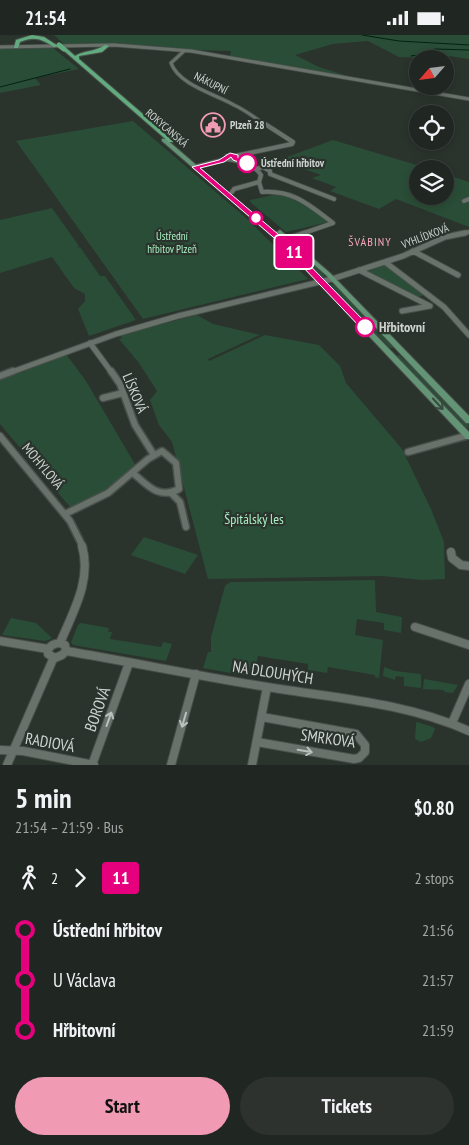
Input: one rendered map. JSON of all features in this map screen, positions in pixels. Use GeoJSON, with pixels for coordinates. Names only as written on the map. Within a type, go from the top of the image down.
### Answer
{"type":"FeatureCollection","features":[{"type":"Feature","properties":{"kind":"highway"},"geometry":{"type":"LineString","coordinates":[[16,47],[18,41],[34,35]]}},
{"type":"Feature","properties":{"kind":"highway"},"geometry":{"type":"LineString","coordinates":[[44,35],[77,61],[82,69]]}},
{"type":"Feature","properties":{"kind":"highway"},"geometry":{"type":"LineString","coordinates":[[49,35],[82,69]]}},
{"type":"Feature","properties":{"kind":"highway"},"geometry":{"type":"LineString","coordinates":[[28,37],[42,38],[76,52],[98,52]]}},
{"type":"Feature","properties":{"kind":"highway"},"geometry":{"type":"LineString","coordinates":[[77,61],[76,57],[78,55],[98,52],[107,46]]}},
{"type":"Feature","properties":{"kind":"highway","name":"ROKYCANSKÁ"},"geometry":{"type":"LineString","coordinates":[[82,69],[164,140]]}},
{"type":"Feature","properties":{"kind":"highway","name":"ROKYCANSKÁ"},"geometry":{"type":"LineString","coordinates":[[82,69],[171,141]]}},
{"type":"Feature","properties":{"kind":"main road","name":"ROKYCANSKÁ"},"geometry":{"type":"LineString","coordinates":[[164,140],[232,192],[332,279],[469,421]]}},
{"type":"Feature","properties":{"kind":"main road","name":"ROKYCANSKÁ"},"geometry":{"type":"LineString","coordinates":[[171,141],[278,237],[468,436]]}},
{"type":"Feature","properties":{"kind":"street"},"geometry":{"type":"LineString","coordinates":[[0,47],[150,47],[185,51],[469,99]]}},
{"type":"Feature","properties":{"kind":"street","name":"NÁKUPNÍ"},"geometry":{"type":"LineString","coordinates":[[185,51],[171,63],[176,73],[265,123],[294,143],[235,157]]}},
{"type":"Feature","properties":{"kind":"street"},"geometry":{"type":"LineString","coordinates":[[198,167],[229,157],[235,157],[256,169],[260,175],[259,182],[262,192],[278,191],[302,200],[333,223],[290,237]]}},
{"type":"Feature","properties":{"kind":"street"},"geometry":{"type":"LineString","coordinates":[[256,169],[264,167],[270,171],[270,174],[334,199]]}},
{"type":"Feature","properties":{"kind":"street"},"geometry":{"type":"LineString","coordinates":[[232,192],[234,189],[259,182]]}},
{"type":"Feature","properties":{"kind":"street"},"geometry":{"type":"LineString","coordinates":[[464,201],[469,199]]}},
{"type":"Feature","properties":{"kind":"street","name":"VYHLÍDKOVÁ"},"geometry":{"type":"LineString","coordinates":[[322,281],[385,262],[445,237],[469,233]]}},
{"type":"Feature","properties":{"kind":"street"},"geometry":{"type":"LineString","coordinates":[[412,251],[458,275]]}},
{"type":"Feature","properties":{"kind":"street"},"geometry":{"type":"LineString","coordinates":[[385,262],[444,307],[469,335]]}},
{"type":"Feature","properties":{"kind":"street"},"geometry":{"type":"LineString","coordinates":[[359,270],[430,306],[402,311]]}},
{"type":"Feature","properties":{"kind":"street"},"geometry":{"type":"LineString","coordinates":[[0,376],[90,343],[164,320],[322,281]]}},
{"type":"Feature","properties":{"kind":"street","name":"LÍSKOVÁ"},"geometry":{"type":"LineString","coordinates":[[90,343],[115,376],[135,425],[154,455]]}},
{"type":"Feature","properties":{"kind":"street"},"geometry":{"type":"LineString","coordinates":[[103,398],[123,393]]}},
{"type":"Feature","properties":{"kind":"street","name":"MOHYLOVÁ"},"geometry":{"type":"LineString","coordinates":[[0,436],[64,514],[81,542],[86,572],[84,585],[60,643]]}},
{"type":"Feature","properties":{"kind":"street"},"geometry":{"type":"LineString","coordinates":[[408,452],[468,436]]}},
{"type":"Feature","properties":{"kind":"street"},"geometry":{"type":"LineString","coordinates":[[64,514],[108,493],[154,455],[162,451],[176,463],[180,485],[179,489],[172,494]]}},
{"type":"Feature","properties":{"kind":"street"},"geometry":{"type":"LineString","coordinates":[[132,473],[155,492],[172,494],[180,502],[186,527]]}},
{"type":"Feature","properties":{"kind":"street"},"geometry":{"type":"LineString","coordinates":[[451,552],[452,559],[461,565],[469,566]]}},
{"type":"Feature","properties":{"kind":"street"},"geometry":{"type":"LineString","coordinates":[[415,627],[469,645]]}},
{"type":"Feature","properties":{"kind":"street"},"geometry":{"type":"LineString","coordinates":[[0,641],[48,649]]}},
{"type":"Feature","properties":{"kind":"street"},"geometry":{"type":"LineString","coordinates":[[54,643],[60,643],[66,647],[67,652],[62,656],[54,657],[48,654],[48,649],[54,643]]}},
{"type":"Feature","properties":{"kind":"street","name":"NA DLOUHÝCH"},"geometry":{"type":"LineString","coordinates":[[67,652],[267,687],[398,707],[452,723],[469,731]]}},
{"type":"Feature","properties":{"kind":"street"},"geometry":{"type":"LineString","coordinates":[[7,765],[54,657]]}},
{"type":"Feature","properties":{"kind":"street","name":"BOROVÁ"},"geometry":{"type":"LineString","coordinates":[[93,765],[129,663]]}},
{"type":"Feature","properties":{"kind":"street"},"geometry":{"type":"LineString","coordinates":[[171,765],[196,675]]}},
{"type":"Feature","properties":{"kind":"street"},"geometry":{"type":"LineString","coordinates":[[452,723],[469,684]]}},
{"type":"Feature","properties":{"kind":"street"},"geometry":{"type":"LineString","coordinates":[[252,765],[267,687]]}},
{"type":"Feature","properties":{"kind":"street","name":"SMRKOVÁ"},"geometry":{"type":"LineString","coordinates":[[257,742],[354,759],[362,757],[365,753],[365,743],[356,734],[262,717]]}},
{"type":"Feature","properties":{"kind":"street","name":"RADIOVÁ"},"geometry":{"type":"LineString","coordinates":[[0,750],[93,765]]}},
{"type":"Feature","properties":{"kind":"green space"},"geometry":{"type":"Polygon","coordinates":[[[54,35],[469,35],[469,59],[454,57],[454,50],[409,50],[409,57],[399,57],[368,41],[333,44],[295,55],[319,67],[354,78],[349,79],[230,56],[231,51],[134,45],[65,45],[54,35]]]}},
{"type":"Feature","properties":{"kind":"green space"},"geometry":{"type":"Polygon","coordinates":[[[0,48],[53,48],[79,69],[35,78],[41,85],[0,93],[0,48]]]}},
{"type":"Feature","properties":{"kind":"green space","name":"Ústřední hřbitov Plzeň"},"geometry":{"type":"Polygon","coordinates":[[[133,121],[245,217],[308,279],[143,319],[16,141],[133,121]]]}},
{"type":"Feature","properties":{"kind":"green space"},"geometry":{"type":"Polygon","coordinates":[[[333,140],[409,163],[409,204],[396,199],[379,209],[330,191],[336,187],[312,178],[321,175],[279,160],[333,140]]]}},
{"type":"Feature","properties":{"kind":"green space"},"geometry":{"type":"Polygon","coordinates":[[[201,169],[323,273],[325,277],[322,277],[278,235],[201,169]]]}},
{"type":"Feature","properties":{"kind":"green space"},"geometry":{"type":"Polygon","coordinates":[[[454,177],[469,182],[469,227],[412,205],[454,205],[454,177]]]}},
{"type":"Feature","properties":{"kind":"green space"},"geometry":{"type":"Polygon","coordinates":[[[282,193],[302,201],[329,222],[286,232],[250,202],[250,200],[282,193]]]}},
{"type":"Feature","properties":{"kind":"green space"},"geometry":{"type":"Polygon","coordinates":[[[52,208],[79,246],[77,248],[80,247],[100,276],[105,276],[136,320],[89,336],[78,309],[85,301],[85,294],[74,288],[52,257],[0,273],[0,220],[52,208]]]}},
{"type":"Feature","properties":{"kind":"green space"},"geometry":{"type":"Polygon","coordinates":[[[387,264],[426,294],[416,298],[365,272],[387,264]]]}},
{"type":"Feature","properties":{"kind":"green space"},"geometry":{"type":"Polygon","coordinates":[[[330,284],[334,285],[394,348],[390,348],[329,286],[330,284]]]}},
{"type":"Feature","properties":{"kind":"green space","name":"Špitálský les"},"geometry":{"type":"Polygon","coordinates":[[[197,315],[213,324],[260,335],[208,359],[209,361],[265,335],[319,345],[340,366],[346,383],[402,449],[431,509],[444,542],[445,579],[422,580],[382,576],[208,579],[172,442],[159,425],[150,400],[157,391],[139,363],[119,339],[122,338],[120,335],[197,315]]]}},
{"type":"Feature","properties":{"kind":"green space"},"geometry":{"type":"Polygon","coordinates":[[[66,354],[86,381],[136,466],[97,497],[79,506],[70,507],[0,424],[0,380],[66,354]]]}},
{"type":"Feature","properties":{"kind":"green space"},"geometry":{"type":"Polygon","coordinates":[[[399,355],[429,383],[469,425],[469,428],[465,427],[402,364],[396,356],[399,355]]]}},
{"type":"Feature","properties":{"kind":"green space"},"geometry":{"type":"Polygon","coordinates":[[[144,537],[198,555],[185,574],[131,555],[144,537]]]}},
{"type":"Feature","properties":{"kind":"green space"},"geometry":{"type":"Polygon","coordinates":[[[375,580],[376,612],[402,617],[401,633],[384,630],[384,623],[357,619],[355,635],[383,640],[379,678],[375,677],[375,675],[328,667],[327,673],[308,670],[308,664],[258,656],[253,677],[203,668],[208,652],[211,652],[211,637],[225,586],[230,582],[375,580]]]}},
{"type":"Feature","properties":{"kind":"green space"},"geometry":{"type":"Polygon","coordinates":[[[11,618],[36,623],[51,639],[45,641],[2,635],[11,618]]]}},
{"type":"Feature","properties":{"kind":"green space"},"geometry":{"type":"Polygon","coordinates":[[[81,623],[109,628],[108,632],[112,632],[110,639],[161,647],[163,642],[172,644],[166,661],[73,645],[71,642],[78,625],[81,623]]]}},
{"type":"Feature","properties":{"kind":"green space"},"geometry":{"type":"Polygon","coordinates":[[[384,667],[395,671],[421,674],[421,688],[404,686],[404,677],[396,676],[395,680],[383,676],[384,667]]]}},
{"type":"Feature","properties":{"kind":"green space"},"geometry":{"type":"Polygon","coordinates":[[[424,679],[458,685],[453,693],[443,690],[423,689],[424,679]]]}},
{"type":"Feature","properties":{"kind":"green space"},"geometry":{"type":"Polygon","coordinates":[[[417,722],[435,729],[431,738],[421,742],[415,739],[417,722]]]}},
{"type":"Feature","properties":{"kind":"waterway"},"geometry":{"type":"LineString","coordinates":[[362,35],[399,41],[469,45]]}},
{"type":"Feature","properties":{"kind":"waterway"},"geometry":{"type":"LineString","coordinates":[[432,50],[469,50]]}},
{"type":"Feature","properties":{"kind":"waterway"},"geometry":{"type":"LineString","coordinates":[[0,87],[70,69]]}},
{"type":"Feature","properties":{"kind":"bus line","name":"11"},"geometry":{"type":"LineString","coordinates":[[247,163],[235,159],[236,156],[230,155],[226,157],[227,159],[195,167],[283,241],[365,327]]}},
{"type":"Feature","properties":{"kind":"place","name":"Plzeň 28"},"geometry":{"type":"Point","coordinates":[213,125]}},
{"type":"Feature","properties":{"kind":"place","name":"Ústřední hřbitov"},"geometry":{"type":"Point","coordinates":[247,163]}},
{"type":"Feature","properties":{"kind":"place","name":"Hřbitovní"},"geometry":{"type":"Point","coordinates":[365,327]}},
{"type":"Feature","properties":{"kind":"district","name":"ŠVÁBINY"},"geometry":{"type":"Point","coordinates":[370,241]}}]}
